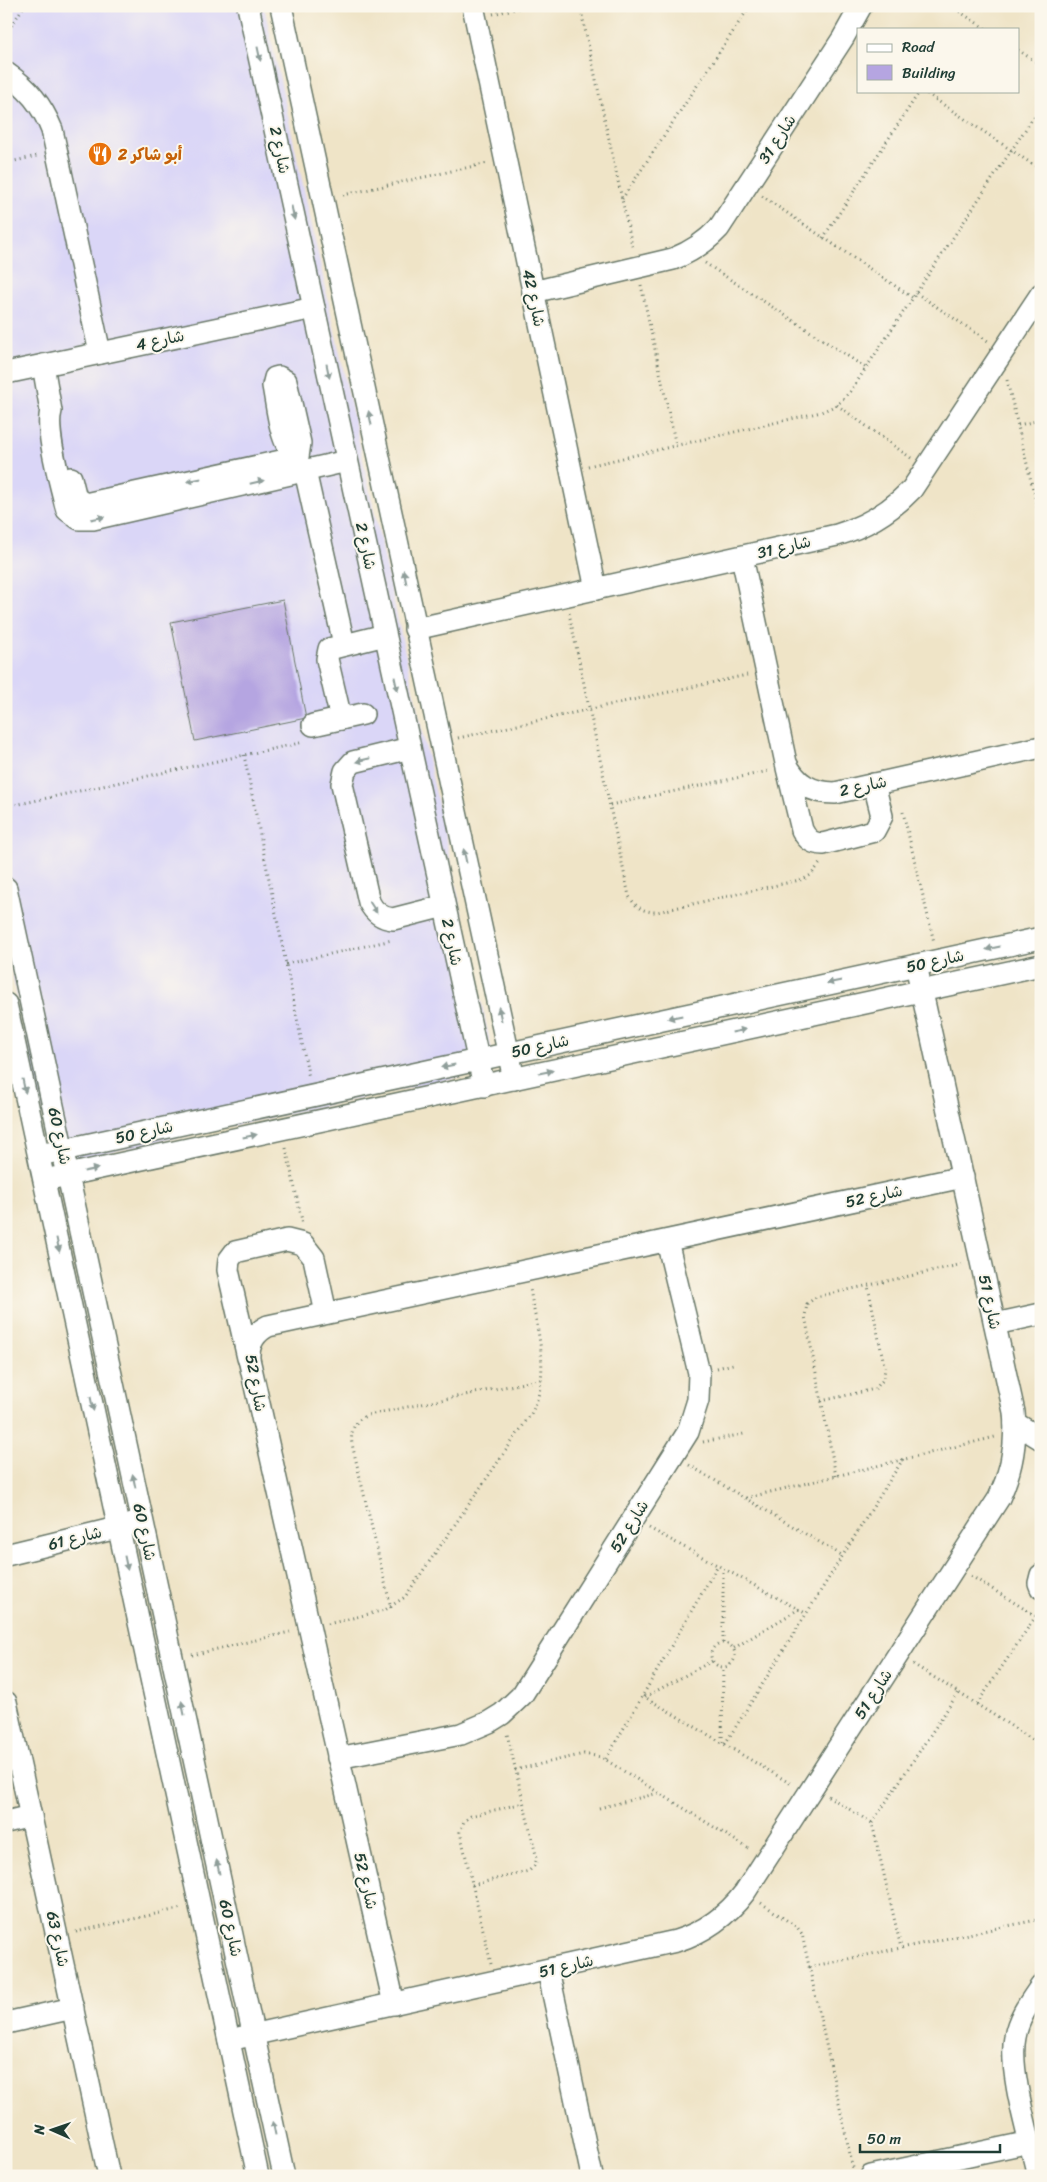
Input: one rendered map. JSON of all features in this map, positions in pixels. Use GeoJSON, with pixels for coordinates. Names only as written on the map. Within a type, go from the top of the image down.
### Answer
{"type":"FeatureCollection","features":[{"type":"Feature","properties":{"kind":"street","name":"شارع 2"},"geometry":{"type":"LineString","coordinates":[[248,6],[484,1086]]}},
{"type":"Feature","properties":{"kind":"street","name":"شارع 2"},"geometry":{"type":"LineString","coordinates":[[281,6],[514,1079]]}},
{"type":"Feature","properties":{"kind":"street","name":"شارع 31"},"geometry":{"type":"LineString","coordinates":[[533,292],[673,259],[705,242],[718,228],[746,186],[844,38],[862,6]]}},
{"type":"Feature","properties":{"kind":"street","name":"شارع 42"},"geometry":{"type":"LineString","coordinates":[[474,12],[596,589]]}},
{"type":"Feature","properties":{"kind":"street"},"geometry":{"type":"LineString","coordinates":[[264,78],[295,70]]}},
{"type":"Feature","properties":{"kind":"street"},"geometry":{"type":"LineString","coordinates":[[6,73],[24,86],[38,101],[52,130],[100,353]]}},
{"type":"Feature","properties":{"kind":"street","name":"شارع 31"},"geometry":{"type":"LineString","coordinates":[[416,629],[837,535],[875,520],[901,501],[912,489],[1041,294]]}},
{"type":"Feature","properties":{"kind":"street","name":"شارع 4"},"geometry":{"type":"LineString","coordinates":[[7,369],[43,365],[314,308]]}},
{"type":"Feature","properties":{"kind":"street"},"geometry":{"type":"LineString","coordinates":[[43,365],[51,411],[61,428],[76,509],[90,503],[302,466],[346,454]]}},
{"type":"Feature","properties":{"kind":"street"},"geometry":{"type":"LineString","coordinates":[[302,466],[344,644]]}},
{"type":"Feature","properties":{"kind":"street","name":"شارع 2"},"geometry":{"type":"LineString","coordinates":[[742,557],[786,765],[798,781],[816,791],[835,793],[1041,747]]}},
{"type":"Feature","properties":{"kind":"street"},"geometry":{"type":"LineString","coordinates":[[396,608],[402,608],[416,629],[414,654],[404,658],[395,655],[385,634],[385,614],[396,608]]}},
{"type":"Feature","properties":{"kind":"street"},"geometry":{"type":"LineString","coordinates":[[341,718],[327,654],[329,649],[385,634]]}},
{"type":"Feature","properties":{"kind":"street"},"geometry":{"type":"LineString","coordinates":[[312,733],[341,718],[363,714]]}},
{"type":"Feature","properties":{"kind":"street"},"geometry":{"type":"LineString","coordinates":[[410,748],[353,762],[345,771],[342,784],[369,902],[376,912],[386,918],[393,919],[444,906]]}},
{"type":"Feature","properties":{"kind":"street"},"geometry":{"type":"LineString","coordinates":[[786,765],[804,835],[811,842],[823,844],[874,831],[881,822],[881,810],[874,784]]}},
{"type":"Feature","properties":{"kind":"street","name":"شارع 60"},"geometry":{"type":"LineString","coordinates":[[6,888],[284,2176]]}},
{"type":"Feature","properties":{"kind":"street","name":"شارع 50"},"geometry":{"type":"LineString","coordinates":[[38,1155],[1041,938]]}},
{"type":"Feature","properties":{"kind":"street","name":"شارع 51"},"geometry":{"type":"LineString","coordinates":[[229,2040],[548,1970],[690,1937],[703,1931],[726,1914],[745,1892],[955,1566],[1005,1486],[1012,1459],[1015,1428],[995,1324],[916,965]]}},
{"type":"Feature","properties":{"kind":"street","name":"شارع 50"},"geometry":{"type":"LineString","coordinates":[[44,1180],[1041,966]]}},
{"type":"Feature","properties":{"kind":"street","name":"شارع 60"},"geometry":{"type":"LineString","coordinates":[[6,1004],[258,2176]]}},
{"type":"Feature","properties":{"kind":"street","name":"شارع 52"},"geometry":{"type":"LineString","coordinates":[[394,2004],[249,1359],[250,1346],[261,1329],[326,1313],[963,1177]]}},
{"type":"Feature","properties":{"kind":"street"},"geometry":{"type":"LineString","coordinates":[[249,1359],[228,1270],[229,1260],[235,1252],[287,1240],[295,1241],[308,1248],[314,1258],[326,1313]]}},
{"type":"Feature","properties":{"kind":"street","name":"شارع 52"},"geometry":{"type":"LineString","coordinates":[[338,1758],[461,1734],[502,1714],[522,1695],[676,1452],[694,1417],[700,1386],[696,1359],[667,1241]]}},
{"type":"Feature","properties":{"kind":"street"},"geometry":{"type":"LineString","coordinates":[[995,1324],[1041,1314]]}},
{"type":"Feature","properties":{"kind":"street"},"geometry":{"type":"LineString","coordinates":[[1015,1428],[1041,1439]]}},
{"type":"Feature","properties":{"kind":"street","name":"شارع 61"},"geometry":{"type":"LineString","coordinates":[[6,1555],[143,1522]]}},
{"type":"Feature","properties":{"kind":"street"},"geometry":{"type":"LineString","coordinates":[[1041,1575],[1038,1583],[1041,1588]]}},
{"type":"Feature","properties":{"kind":"street","name":"شارع 63"},"geometry":{"type":"LineString","coordinates":[[6,1702],[109,2176]]}},
{"type":"Feature","properties":{"kind":"street"},"geometry":{"type":"LineString","coordinates":[[6,1822],[31,1816]]}},
{"type":"Feature","properties":{"kind":"street"},"geometry":{"type":"LineString","coordinates":[[548,1970],[592,2176]]}},
{"type":"Feature","properties":{"kind":"street"},"geometry":{"type":"LineString","coordinates":[[1038,2176],[1014,2064],[1013,2050],[1018,2024],[1041,1986]]}},
{"type":"Feature","properties":{"kind":"street"},"geometry":{"type":"LineString","coordinates":[[6,2023],[73,2008]]}},
{"type":"Feature","properties":{"kind":"street"},"geometry":{"type":"LineString","coordinates":[[871,2176],[1030,2142]]}},
{"type":"Feature","properties":{"kind":"path"},"geometry":{"type":"LineString","coordinates":[[6,34],[24,6]]}},
{"type":"Feature","properties":{"kind":"path"},"geometry":{"type":"LineString","coordinates":[[474,12],[527,6]]}},
{"type":"Feature","properties":{"kind":"path"},"geometry":{"type":"LineString","coordinates":[[580,6],[676,446]]}},
{"type":"Feature","properties":{"kind":"path"},"geometry":{"type":"LineString","coordinates":[[622,199],[750,6]]}},
{"type":"Feature","properties":{"kind":"path"},"geometry":{"type":"LineString","coordinates":[[951,6],[984,28]]}},
{"type":"Feature","properties":{"kind":"path"},"geometry":{"type":"LineString","coordinates":[[1020,51],[1041,65]]}},
{"type":"Feature","properties":{"kind":"path"},"geometry":{"type":"LineString","coordinates":[[823,238],[921,92]]}},
{"type":"Feature","properties":{"kind":"path"},"geometry":{"type":"LineString","coordinates":[[924,92],[1041,170]]}},
{"type":"Feature","properties":{"kind":"path"},"geometry":{"type":"LineString","coordinates":[[571,470],[821,412],[837,405],[850,392],[1041,106]]}},
{"type":"Feature","properties":{"kind":"path"},"geometry":{"type":"LineString","coordinates":[[6,162],[57,151]]}},
{"type":"Feature","properties":{"kind":"path"},"geometry":{"type":"LineString","coordinates":[[323,200],[506,159]]}},
{"type":"Feature","properties":{"kind":"path"},"geometry":{"type":"LineString","coordinates":[[746,186],[913,298]]}},
{"type":"Feature","properties":{"kind":"path"},"geometry":{"type":"LineString","coordinates":[[689,252],[866,368]]}},
{"type":"Feature","properties":{"kind":"path"},"geometry":{"type":"LineString","coordinates":[[916,293],[1002,353],[1039,507],[1041,523]]}},
{"type":"Feature","properties":{"kind":"path"},"geometry":{"type":"LineString","coordinates":[[837,405],[926,469]]}},
{"type":"Feature","properties":{"kind":"path"},"geometry":{"type":"LineString","coordinates":[[1018,425],[1041,420]]}},
{"type":"Feature","properties":{"kind":"path"},"geometry":{"type":"LineString","coordinates":[[565,596],[629,896],[637,907],[650,912],[657,912],[804,880],[818,869],[822,861],[823,844]]}},
{"type":"Feature","properties":{"kind":"path"},"geometry":{"type":"LineString","coordinates":[[440,741],[766,670]]}},
{"type":"Feature","properties":{"kind":"path"},"geometry":{"type":"LineString","coordinates":[[6,808],[244,755],[312,733]]}},
{"type":"Feature","properties":{"kind":"path"},"geometry":{"type":"LineString","coordinates":[[244,755],[312,1096]]}},
{"type":"Feature","properties":{"kind":"path"},"geometry":{"type":"LineString","coordinates":[[610,805],[786,765]]}},
{"type":"Feature","properties":{"kind":"path"},"geometry":{"type":"LineString","coordinates":[[895,779],[938,960]]}},
{"type":"Feature","properties":{"kind":"path"},"geometry":{"type":"LineString","coordinates":[[286,964],[401,938]]}},
{"type":"Feature","properties":{"kind":"path"},"geometry":{"type":"LineString","coordinates":[[282,1129],[308,1248]]}},
{"type":"Feature","properties":{"kind":"path"},"geometry":{"type":"LineString","coordinates":[[836,1476],[805,1310],[807,1304],[816,1297],[981,1260]]}},
{"type":"Feature","properties":{"kind":"path"},"geometry":{"type":"LineString","coordinates":[[173,1659],[378,1612],[391,1608],[405,1597],[532,1414],[537,1404],[543,1379],[543,1365],[526,1271]]}},
{"type":"Feature","properties":{"kind":"path"},"geometry":{"type":"LineString","coordinates":[[821,1401],[874,1389],[883,1380],[885,1369],[868,1286]]}},
{"type":"Feature","properties":{"kind":"path"},"geometry":{"type":"LineString","coordinates":[[391,1608],[352,1444],[352,1431],[355,1424],[368,1415],[543,1379]]}},
{"type":"Feature","properties":{"kind":"path"},"geometry":{"type":"LineString","coordinates":[[746,1498],[903,1459],[1015,1428]]}},
{"type":"Feature","properties":{"kind":"path"},"geometry":{"type":"LineString","coordinates":[[676,1452],[744,1434]]}},
{"type":"Feature","properties":{"kind":"path"},"geometry":{"type":"LineString","coordinates":[[676,1452],[746,1498],[843,1556]]}},
{"type":"Feature","properties":{"kind":"path"},"geometry":{"type":"LineString","coordinates":[[724,1743],[903,1459]]}},
{"type":"Feature","properties":{"kind":"path"},"geometry":{"type":"LineString","coordinates":[[633,1519],[807,1614]]}},
{"type":"Feature","properties":{"kind":"path"},"geometry":{"type":"LineString","coordinates":[[606,1759],[718,1566]]}},
{"type":"Feature","properties":{"kind":"path"},"geometry":{"type":"LineString","coordinates":[[955,1566],[1041,1619]]}},
{"type":"Feature","properties":{"kind":"path"},"geometry":{"type":"LineString","coordinates":[[723,1568],[723,1642]]}},
{"type":"Feature","properties":{"kind":"path"},"geometry":{"type":"LineString","coordinates":[[734,1648],[800,1609]]}},
{"type":"Feature","properties":{"kind":"path"},"geometry":{"type":"LineString","coordinates":[[976,1704],[1036,1616]]}},
{"type":"Feature","properties":{"kind":"path"},"geometry":{"type":"LineString","coordinates":[[723,1642],[734,1648]]}},
{"type":"Feature","properties":{"kind":"path"},"geometry":{"type":"LineString","coordinates":[[723,1642],[712,1648],[712,1660],[715,1664],[723,1667],[731,1665],[734,1661],[734,1648]]}},
{"type":"Feature","properties":{"kind":"path"},"geometry":{"type":"LineString","coordinates":[[898,1654],[1041,1745]]}},
{"type":"Feature","properties":{"kind":"path"},"geometry":{"type":"LineString","coordinates":[[644,1696],[712,1660]]}},
{"type":"Feature","properties":{"kind":"path"},"geometry":{"type":"LineString","coordinates":[[723,1667],[724,1743]]}},
{"type":"Feature","properties":{"kind":"path"},"geometry":{"type":"LineString","coordinates":[[901,1948],[872,1823],[958,1692]]}},
{"type":"Feature","properties":{"kind":"path"},"geometry":{"type":"LineString","coordinates":[[644,1696],[724,1743],[872,1823]]}},
{"type":"Feature","properties":{"kind":"path"},"geometry":{"type":"LineString","coordinates":[[472,1885],[530,1871],[537,1859],[502,1714]]}},
{"type":"Feature","properties":{"kind":"path"},"geometry":{"type":"LineString","coordinates":[[515,1770],[584,1754],[606,1759],[766,1860]]}},
{"type":"Feature","properties":{"kind":"path"},"geometry":{"type":"LineString","coordinates":[[599,1808],[660,1793]]}},
{"type":"Feature","properties":{"kind":"path"},"geometry":{"type":"LineString","coordinates":[[495,1982],[460,1832],[461,1826],[471,1816],[524,1803]]}},
{"type":"Feature","properties":{"kind":"path"},"geometry":{"type":"LineString","coordinates":[[745,1892],[800,1930],[855,2176]]}},
{"type":"Feature","properties":{"kind":"path"},"geometry":{"type":"LineString","coordinates":[[58,1936],[200,1904]]}},
{"type":"Feature","properties":{"kind":"path"},"geometry":{"type":"LineString","coordinates":[[809,1967],[1041,1919]]}},
{"type":"Feature","properties":{"kind":"shaded area"},"geometry":{"type":"Polygon","coordinates":[[[6,6],[264,6],[496,1069],[54,1164],[6,947],[6,6]]]}},
{"type":"Feature","properties":{"kind":"building"},"geometry":{"type":"Polygon","coordinates":[[[283,600],[306,718],[195,741],[171,622],[283,600]]]}},
{"type":"Feature","properties":{"kind":"place","name":"أبو شاكر 2"},"geometry":{"type":"Point","coordinates":[100,154]}}]}
